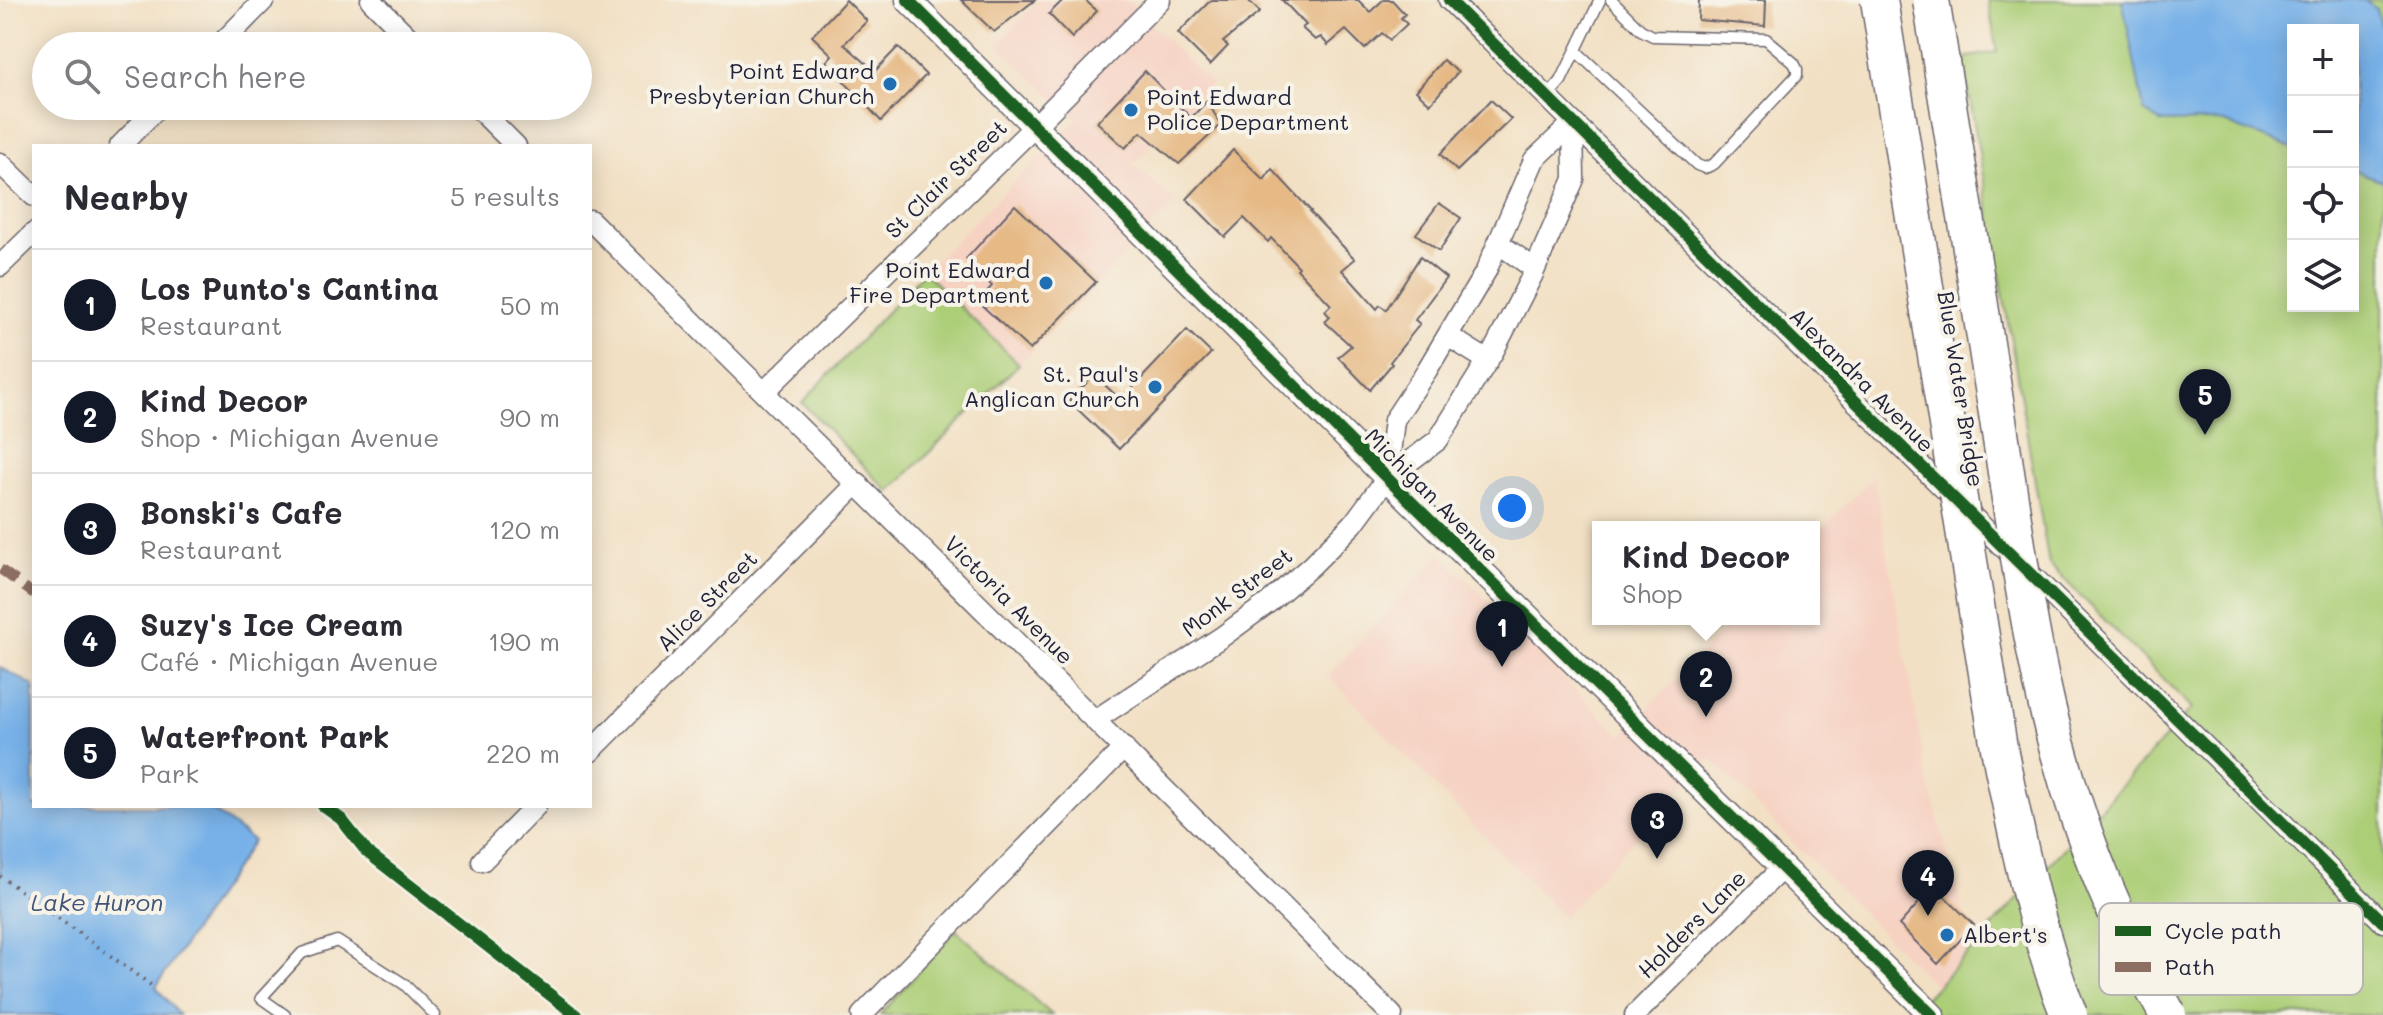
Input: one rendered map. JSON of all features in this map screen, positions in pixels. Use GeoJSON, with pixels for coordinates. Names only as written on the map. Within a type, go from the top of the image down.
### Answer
{"type":"FeatureCollection","features":[{"type":"Feature","properties":{"kind":"highway","name":"Blue Water Bridge"},"geometry":{"type":"LineString","coordinates":[[1879,0],[1999,748],[2036,915],[2069,1015]]}},
{"type":"Feature","properties":{"kind":"highway","name":"Blue Water Bridge"},"geometry":{"type":"LineString","coordinates":[[1931,0],[2022,576],[2046,705],[2058,752],[2112,903]]}},
{"type":"Feature","properties":{"kind":"highway","name":"Blue Water Bridge"},"geometry":{"type":"LineString","coordinates":[[2157,995],[2168,1015]]}},
{"type":"Feature","properties":{"kind":"street"},"geometry":{"type":"LineString","coordinates":[[233,32],[264,0]]}},
{"type":"Feature","properties":{"kind":"street"},"geometry":{"type":"LineString","coordinates":[[371,0],[403,32]]}},
{"type":"Feature","properties":{"kind":"street","name":"Michigan Avenue"},"geometry":{"type":"LineString","coordinates":[[908,0],[1932,1015]]}},
{"type":"Feature","properties":{"kind":"street","name":"St Clair Street"},"geometry":{"type":"LineString","coordinates":[[765,391],[1160,0]]}},
{"type":"Feature","properties":{"kind":"street","name":"Alexandra Avenue"},"geometry":{"type":"LineString","coordinates":[[1449,0],[2383,922]]}},
{"type":"Feature","properties":{"kind":"street"},"geometry":{"type":"LineString","coordinates":[[122,144],[145,120]]}},
{"type":"Feature","properties":{"kind":"street"},"geometry":{"type":"LineString","coordinates":[[490,120],[514,144]]}},
{"type":"Feature","properties":{"kind":"street","name":"Monk Street"},"geometry":{"type":"LineString","coordinates":[[1387,478],[1394,420],[1486,271],[1534,160],[1573,123]]}},
{"type":"Feature","properties":{"kind":"street","name":"Monk Street"},"geometry":{"type":"LineString","coordinates":[[1095,720],[1268,603],[1353,524],[1387,478],[1438,440],[1488,361],[1535,269],[1574,179],[1573,123]]}},
{"type":"Feature","properties":{"kind":"street"},"geometry":{"type":"LineString","coordinates":[[0,163],[32,194]]}},
{"type":"Feature","properties":{"kind":"street","name":"Victoria Avenue"},"geometry":{"type":"LineString","coordinates":[[592,222],[1392,1015]]}},
{"type":"Feature","properties":{"kind":"street"},"geometry":{"type":"LineString","coordinates":[[0,266],[32,235]]}},
{"type":"Feature","properties":{"kind":"street"},"geometry":{"type":"LineString","coordinates":[[1498,243],[1535,269]]}},
{"type":"Feature","properties":{"kind":"street"},"geometry":{"type":"LineString","coordinates":[[1448,336],[1488,361]]}},
{"type":"Feature","properties":{"kind":"street","name":"Alice Street"},"geometry":{"type":"LineString","coordinates":[[592,750],[858,483]]}},
{"type":"Feature","properties":{"kind":"street"},"geometry":{"type":"LineString","coordinates":[[862,1015],[1124,748]]}},
{"type":"Feature","properties":{"kind":"street"},"geometry":{"type":"LineString","coordinates":[[482,861],[534,808]]}},
{"type":"Feature","properties":{"kind":"street","name":"Holders Lane"},"geometry":{"type":"LineString","coordinates":[[1635,1015],[1782,868]]}},
{"type":"Feature","properties":{"kind":"lane"},"geometry":{"type":"LineString","coordinates":[[1547,97],[1561,81],[1600,0]]}},
{"type":"Feature","properties":{"kind":"lane"},"geometry":{"type":"LineString","coordinates":[[1576,51],[1697,165],[1705,168],[1714,164],[1797,75],[1794,63],[1766,39],[1653,36],[1641,30],[1611,0]]}},
{"type":"Feature","properties":{"kind":"lane"},"geometry":{"type":"LineString","coordinates":[[285,1015],[261,998],[302,953],[337,941],[404,984],[435,1015]]}},
{"type":"Feature","properties":{"kind":"path"},"geometry":{"type":"LineString","coordinates":[[0,876],[155,988]]}},
{"type":"Feature","properties":{"kind":"shaded area"},"geometry":{"type":"Polygon","coordinates":[[[1038,0],[1103,0],[1107,4],[1111,0],[1126,0],[1212,84],[1133,164],[1176,202],[1019,364],[924,272],[1077,119],[997,45],[1038,0]]]}},
{"type":"Feature","properties":{"kind":"shaded area"},"geometry":{"type":"Polygon","coordinates":[[[1874,476],[1926,773],[1973,948],[1936,987],[1711,759],[1563,917],[1328,676],[1441,553],[1621,736],[1728,625],[1820,625],[1820,531],[1874,476]]]}},
{"type":"Feature","properties":{"kind":"green space"},"geometry":{"type":"Polygon","coordinates":[[[1988,0],[2383,0],[2383,1015],[1909,1015],[2192,708],[2049,564],[1963,58],[1997,52],[1988,0]]]}},
{"type":"Feature","properties":{"kind":"green space"},"geometry":{"type":"Polygon","coordinates":[[[924,272],[1019,364],[889,492],[802,403],[924,272]]]}},
{"type":"Feature","properties":{"kind":"green space"},"geometry":{"type":"Polygon","coordinates":[[[956,930],[1052,1015],[880,1015],[956,930]]]}},
{"type":"Feature","properties":{"kind":"water"},"geometry":{"type":"Polygon","coordinates":[[[2122,0],[2366,0],[2376,9],[2383,33],[2383,181],[2359,172],[2359,24],[2287,24],[2287,146],[2219,121],[2160,122],[2144,111],[2122,0]]]}},
{"type":"Feature","properties":{"kind":"water","name":"Lake Huron"},"geometry":{"type":"Polygon","coordinates":[[[0,667],[32,685],[32,808],[210,808],[253,841],[156,987],[179,1015],[0,1015],[0,667]]]}},
{"type":"Feature","properties":{"kind":"building"},"geometry":{"type":"Polygon","coordinates":[[[846,0],[867,21],[844,44],[875,71],[898,47],[926,75],[881,121],[826,62],[832,55],[812,36],[846,0]]]}},
{"type":"Feature","properties":{"kind":"building"},"geometry":{"type":"Polygon","coordinates":[[[961,0],[1035,0],[994,32],[961,0]]]}},
{"type":"Feature","properties":{"kind":"building"},"geometry":{"type":"Polygon","coordinates":[[[1063,0],[1085,0],[1097,11],[1072,38],[1049,14],[1063,0]]]}},
{"type":"Feature","properties":{"kind":"building"},"geometry":{"type":"Polygon","coordinates":[[[1211,0],[1248,0],[1260,12],[1223,42],[1228,46],[1210,65],[1178,33],[1211,0]]]}},
{"type":"Feature","properties":{"kind":"building"},"geometry":{"type":"Polygon","coordinates":[[[1282,0],[1358,0],[1370,12],[1383,0],[1392,0],[1405,14],[1401,18],[1407,24],[1390,40],[1382,33],[1365,49],[1346,30],[1328,45],[1321,37],[1315,40],[1302,28],[1306,25],[1282,0]]]}},
{"type":"Feature","properties":{"kind":"building"},"geometry":{"type":"Polygon","coordinates":[[[1699,0],[1766,0],[1765,26],[1698,20],[1699,0]]]}},
{"type":"Feature","properties":{"kind":"building"},"geometry":{"type":"Polygon","coordinates":[[[1443,60],[1458,72],[1430,104],[1416,91],[1443,60]]]}},
{"type":"Feature","properties":{"kind":"building"},"geometry":{"type":"Polygon","coordinates":[[[1145,71],[1191,118],[1207,101],[1221,125],[1179,164],[1141,132],[1125,148],[1097,122],[1145,71]]]}},
{"type":"Feature","properties":{"kind":"building"},"geometry":{"type":"Polygon","coordinates":[[[1491,100],[1511,119],[1457,171],[1440,154],[1491,100]]]}},
{"type":"Feature","properties":{"kind":"building"},"geometry":{"type":"Polygon","coordinates":[[[1233,150],[1264,180],[1272,169],[1355,259],[1342,270],[1377,309],[1380,305],[1386,310],[1420,257],[1446,278],[1415,320],[1420,324],[1370,390],[1338,357],[1351,346],[1325,322],[1330,317],[1325,311],[1331,305],[1297,269],[1299,267],[1271,238],[1268,242],[1244,218],[1225,237],[1187,199],[1233,150]]]}},
{"type":"Feature","properties":{"kind":"building"},"geometry":{"type":"Polygon","coordinates":[[[1439,203],[1461,218],[1439,251],[1416,234],[1439,203]]]}},
{"type":"Feature","properties":{"kind":"building"},"geometry":{"type":"Polygon","coordinates":[[[1015,205],[1096,282],[1030,350],[978,302],[992,286],[966,259],[1015,205]]]}},
{"type":"Feature","properties":{"kind":"building","name":"St. Paul's Anglican Church"},"geometry":{"type":"Polygon","coordinates":[[[1187,330],[1211,353],[1119,449],[1069,401],[1094,375],[1121,400],[1187,330]]]}},
{"type":"Feature","properties":{"kind":"building"},"geometry":{"type":"Polygon","coordinates":[[[1940,892],[1974,925],[1938,964],[1899,925],[1924,897],[1929,903],[1940,892]]]}},
{"type":"Feature","properties":{"kind":"marked path"},"geometry":{"type":"LineString","coordinates":[[0,569],[32,593]]}},
{"type":"Feature","properties":{"kind":"cycle path"},"geometry":{"type":"LineString","coordinates":[[908,0],[1932,1015]]}},
{"type":"Feature","properties":{"kind":"cycle path"},"geometry":{"type":"LineString","coordinates":[[1449,0],[2383,922]]}},
{"type":"Feature","properties":{"kind":"cycle path"},"geometry":{"type":"LineString","coordinates":[[326,808],[341,819],[367,852],[576,1015]]}},
{"type":"Feature","properties":{"kind":"place","name":"Point Edward Presbyterian Church"},"geometry":{"type":"Point","coordinates":[890,84]}},
{"type":"Feature","properties":{"kind":"place","name":"Point Edward Police Department"},"geometry":{"type":"Point","coordinates":[1131,110]}},
{"type":"Feature","properties":{"kind":"place","name":"Point Edward Fire Department"},"geometry":{"type":"Point","coordinates":[1046,283]}},
{"type":"Feature","properties":{"kind":"place","name":"St. Paul's Anglican Church"},"geometry":{"type":"Point","coordinates":[1155,387]}},
{"type":"Feature","properties":{"kind":"place","name":"Waterfront Park"},"geometry":{"type":"Point","coordinates":[2205,435]}},
{"type":"Feature","properties":{"kind":"place","name":"Los Punto's Cantina"},"geometry":{"type":"Point","coordinates":[1502,667]}},
{"type":"Feature","properties":{"kind":"place","name":"Kind Decor"},"geometry":{"type":"Point","coordinates":[1706,717]}},
{"type":"Feature","properties":{"kind":"place","name":"Bonski's Cafe"},"geometry":{"type":"Point","coordinates":[1657,859]}},
{"type":"Feature","properties":{"kind":"place","name":"Suzy's Ice Cream"},"geometry":{"type":"Point","coordinates":[1928,916]}},
{"type":"Feature","properties":{"kind":"place","name":"Albert's"},"geometry":{"type":"Point","coordinates":[1947,935]}}]}
